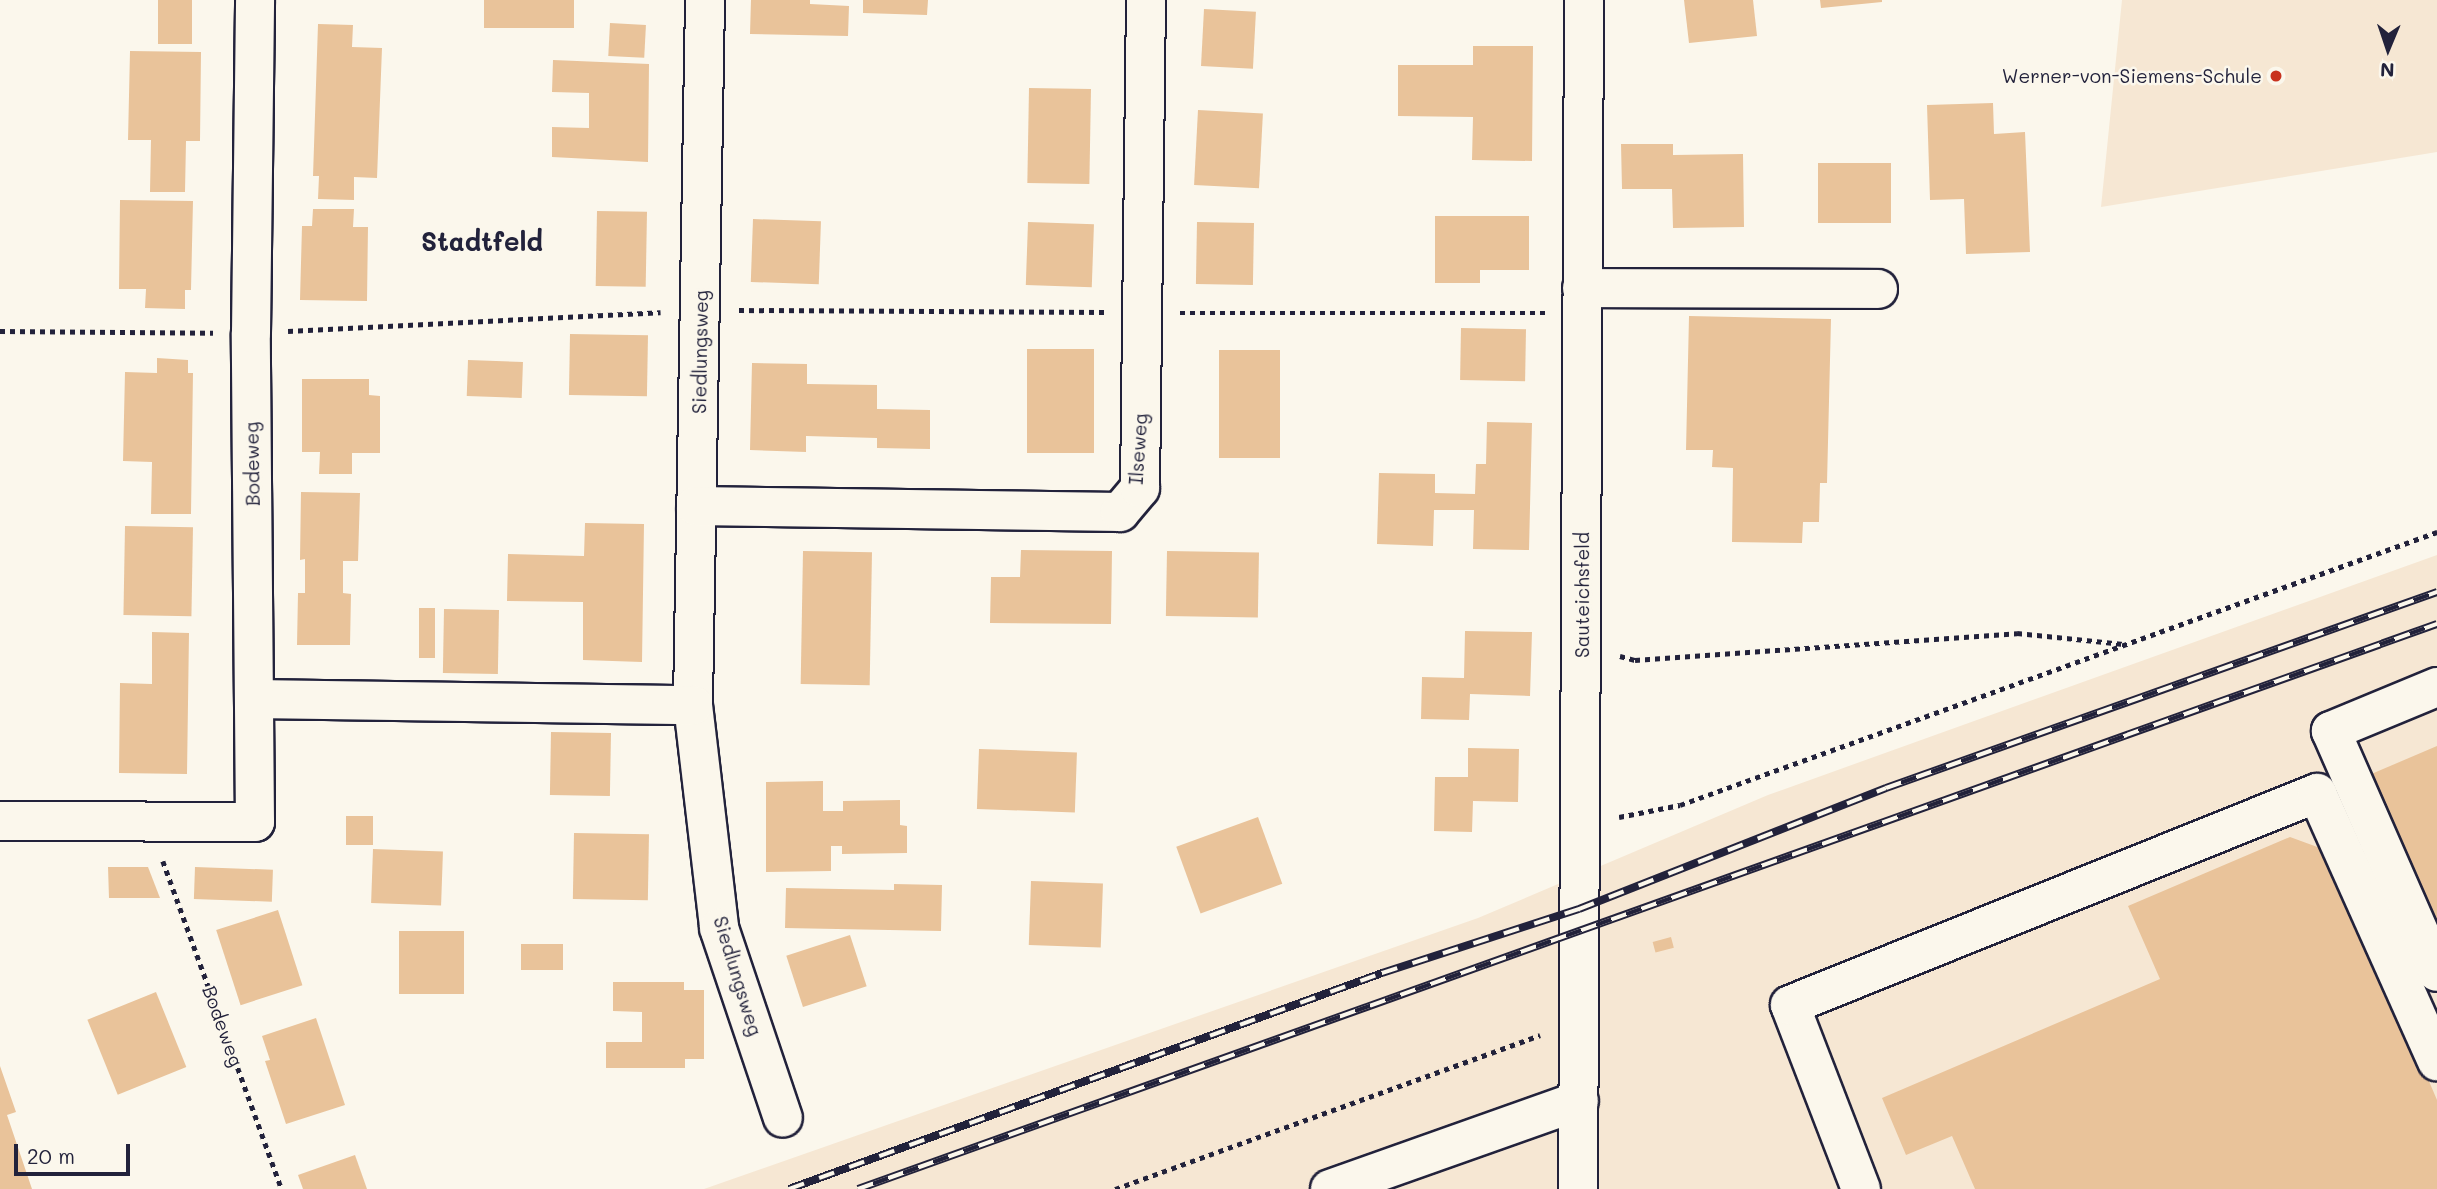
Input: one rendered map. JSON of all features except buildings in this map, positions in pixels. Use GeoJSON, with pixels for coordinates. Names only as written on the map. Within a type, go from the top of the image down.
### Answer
{"type":"FeatureCollection","features":[{"type":"Feature","properties":{"kind":"street","name":"Bodeweg"},"geometry":{"type":"LineString","coordinates":[[0,821],[149,824],[255,822],[251,334],[255,0]]}},
{"type":"Feature","properties":{"kind":"street","name":"Siedlungsweg"},"geometry":{"type":"LineString","coordinates":[[705,0],[693,705],[719,928],[783,1118]]}},
{"type":"Feature","properties":{"kind":"street","name":"Ilseweg"},"geometry":{"type":"LineString","coordinates":[[696,506],[1120,512],[1140,488],[1146,0]]}},
{"type":"Feature","properties":{"kind":"street","name":"Sauteichsfeld"},"geometry":{"type":"LineString","coordinates":[[1578,1189],[1584,0]]}},
{"type":"Feature","properties":{"kind":"street"},"geometry":{"type":"LineString","coordinates":[[1582,300],[1878,289]]}},
{"type":"Feature","properties":{"kind":"street"},"geometry":{"type":"LineString","coordinates":[[2437,687],[2331,731],[2437,972]]}},
{"type":"Feature","properties":{"kind":"street"},"geometry":{"type":"LineString","coordinates":[[255,699],[693,705]]}},
{"type":"Feature","properties":{"kind":"street"},"geometry":{"type":"LineString","coordinates":[[1861,1189],[1790,1006],[2317,793],[2437,1061]]}},
{"type":"Feature","properties":{"kind":"street"},"geometry":{"type":"LineString","coordinates":[[1330,1189],[1382,1180],[1579,1101]]}},
{"type":"Feature","properties":{"kind":"path"},"geometry":{"type":"LineString","coordinates":[[0,331],[251,334],[701,310],[1143,312],[1582,300]]}},
{"type":"Feature","properties":{"kind":"path"},"geometry":{"type":"LineString","coordinates":[[1581,828],[1680,805],[2437,532]]}},
{"type":"Feature","properties":{"kind":"path"},"geometry":{"type":"LineString","coordinates":[[1582,645],[1635,660],[2017,633],[2127,644]]}},
{"type":"Feature","properties":{"kind":"path","name":"Bodeweg"},"geometry":{"type":"LineString","coordinates":[[149,824],[282,1189]]}},
{"type":"Feature","properties":{"kind":"path"},"geometry":{"type":"LineString","coordinates":[[1115,1189],[1535,1036],[1579,1028]]}},
{"type":"Feature","properties":{"kind":"shaded area","name":"Werner-von-Siemens-Schule"},"geometry":{"type":"Polygon","coordinates":[[[2122,0],[2437,0],[2437,152],[2101,207],[2122,0]]]}},
{"type":"Feature","properties":{"kind":"shaded area"},"geometry":{"type":"Polygon","coordinates":[[[2437,555],[2437,1189],[704,1189],[1478,918],[1768,795],[2437,555]]]}},
{"type":"Feature","properties":{"kind":"railway"},"geometry":{"type":"LineString","coordinates":[[789,1189],[1382,973],[1579,909],[1886,788],[2437,592]]}},
{"type":"Feature","properties":{"kind":"railway"},"geometry":{"type":"LineString","coordinates":[[858,1189],[2437,624]]}},
{"type":"Feature","properties":{"kind":"place","name":"Werner-von-Siemens-Schule"},"geometry":{"type":"Point","coordinates":[2276,76]}},
{"type":"Feature","properties":{"kind":"district","name":"Stadtfeld"},"geometry":{"type":"Point","coordinates":[482,242]}}]}
